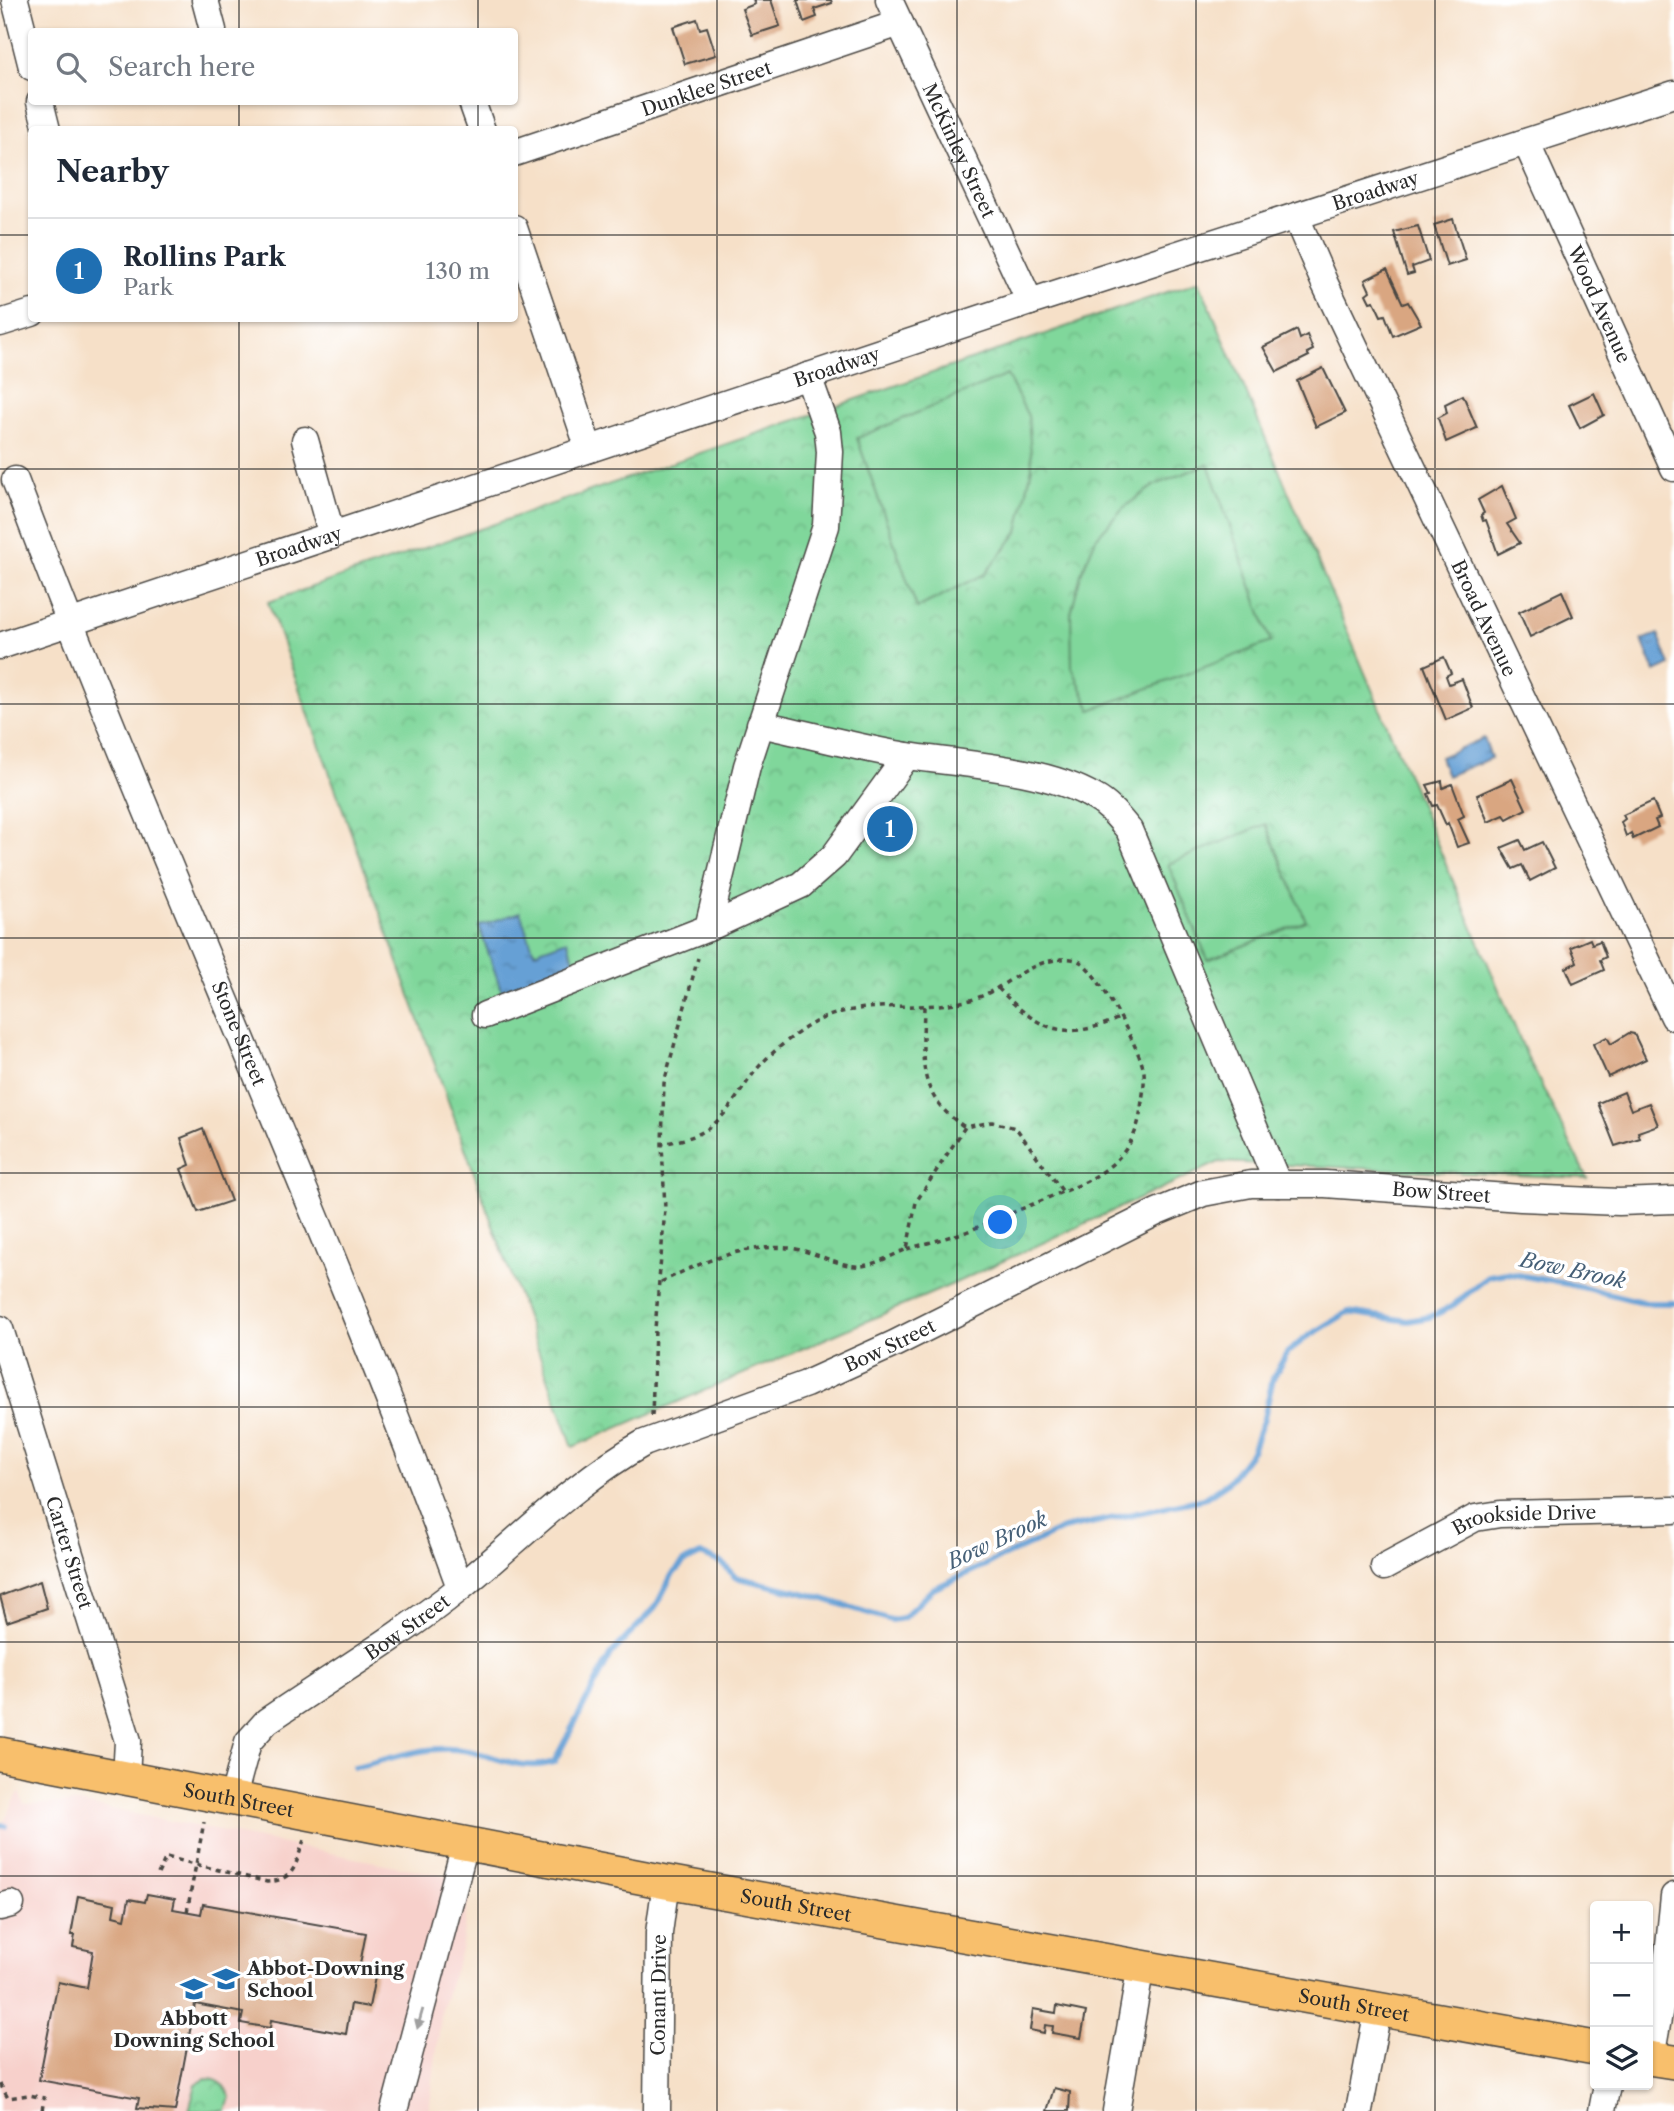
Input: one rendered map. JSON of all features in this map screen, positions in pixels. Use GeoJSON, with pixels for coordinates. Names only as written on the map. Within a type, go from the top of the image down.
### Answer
{"type":"FeatureCollection","features":[{"type":"Feature","properties":{"kind":"main road","name":"South Street"},"geometry":{"type":"LineString","coordinates":[[0,1754],[466,1841],[666,1882],[1141,1965],[1590,2048]]}},
{"type":"Feature","properties":{"kind":"street"},"geometry":{"type":"LineString","coordinates":[[205,0],[212,28]]}},
{"type":"Feature","properties":{"kind":"street"},"geometry":{"type":"LineString","coordinates":[[23,2],[28,38]]}},
{"type":"Feature","properties":{"kind":"street","name":"Dunklee Street"},"geometry":{"type":"LineString","coordinates":[[518,152],[895,12]]}},
{"type":"Feature","properties":{"kind":"street","name":"McKinley Street"},"geometry":{"type":"LineString","coordinates":[[895,12],[1030,302]]}},
{"type":"Feature","properties":{"kind":"street","name":"Broadway"},"geometry":{"type":"LineString","coordinates":[[0,646],[1030,302],[1674,94]]}},
{"type":"Feature","properties":{"kind":"street"},"geometry":{"type":"LineString","coordinates":[[41,105],[46,126]]}},
{"type":"Feature","properties":{"kind":"street"},"geometry":{"type":"LineString","coordinates":[[473,105],[481,126]]}},
{"type":"Feature","properties":{"kind":"street","name":"Wood Avenue"},"geometry":{"type":"LineString","coordinates":[[1526,142],[1674,468]]}},
{"type":"Feature","properties":{"kind":"street","name":"Broad Avenue"},"geometry":{"type":"LineString","coordinates":[[1296,217],[1331,297],[1674,1017]]}},
{"type":"Feature","properties":{"kind":"street"},"geometry":{"type":"LineString","coordinates":[[518,240],[589,449]]}},
{"type":"Feature","properties":{"kind":"street"},"geometry":{"type":"LineString","coordinates":[[0,323],[28,314]]}},
{"type":"Feature","properties":{"kind":"street"},"geometry":{"type":"LineString","coordinates":[[708,928],[760,724],[826,526],[830,452],[828,432],[808,376]]}},
{"type":"Feature","properties":{"kind":"street"},"geometry":{"type":"LineString","coordinates":[[305,440],[332,536]]}},
{"type":"Feature","properties":{"kind":"street","name":"Stone Street"},"geometry":{"type":"LineString","coordinates":[[15,480],[233,1015],[460,1587]]}},
{"type":"Feature","properties":{"kind":"street"},"geometry":{"type":"LineString","coordinates":[[760,724],[906,755],[1027,775],[1074,788],[1111,808],[1129,830],[1278,1184]]}},
{"type":"Feature","properties":{"kind":"street"},"geometry":{"type":"LineString","coordinates":[[485,1015],[708,928],[801,884],[834,856],[906,755]]}},
{"type":"Feature","properties":{"kind":"street","name":"Bow Street"},"geometry":{"type":"LineString","coordinates":[[233,1797],[248,1742],[267,1721],[430,1611],[582,1484],[644,1443],[818,1378],[1203,1193],[1251,1184],[1278,1184],[1598,1202],[1674,1200]]}},
{"type":"Feature","properties":{"kind":"street","name":"Carter Street"},"geometry":{"type":"LineString","coordinates":[[0,1329],[128,1741],[126,1778]]}},
{"type":"Feature","properties":{"kind":"street","name":"Brookside Drive"},"geometry":{"type":"LineString","coordinates":[[1384,1567],[1475,1518],[1500,1514],[1674,1510]]}},
{"type":"Feature","properties":{"kind":"street"},"geometry":{"type":"LineString","coordinates":[[394,2111],[466,1841]]}},
{"type":"Feature","properties":{"kind":"street","name":"Conant Drive"},"geometry":{"type":"LineString","coordinates":[[657,2111],[659,1933],[666,1882]]}},
{"type":"Feature","properties":{"kind":"street"},"geometry":{"type":"LineString","coordinates":[[1658,2059],[1674,1896]]}},
{"type":"Feature","properties":{"kind":"street"},"geometry":{"type":"LineString","coordinates":[[1116,2111],[1141,1965]]}},
{"type":"Feature","properties":{"kind":"street"},"geometry":{"type":"LineString","coordinates":[[1359,2111],[1378,2010]]}},
{"type":"Feature","properties":{"kind":"street"},"geometry":{"type":"LineString","coordinates":[[1602,2111],[1606,2090]]}},
{"type":"Feature","properties":{"kind":"path"},"geometry":{"type":"LineString","coordinates":[[652,1416],[655,1329],[665,1209],[663,1094],[668,1058],[708,928]]}},
{"type":"Feature","properties":{"kind":"path"},"geometry":{"type":"LineString","coordinates":[[661,1282],[725,1255],[761,1249],[792,1248],[818,1253],[854,1266],[870,1264],[907,1249],[966,1232],[1063,1192],[1101,1174],[1116,1162],[1138,1127],[1144,1073],[1133,1038],[1088,969],[1073,959],[1046,961],[1027,968],[998,988],[966,1001],[871,1008],[814,1023],[760,1066],[715,1124],[689,1139],[662,1144]]}},
{"type":"Feature","properties":{"kind":"path"},"geometry":{"type":"LineString","coordinates":[[998,988],[1020,1011],[1051,1029],[1085,1030],[1119,1017]]}},
{"type":"Feature","properties":{"kind":"path"},"geometry":{"type":"LineString","coordinates":[[924,1005],[923,1057],[929,1092],[938,1105],[965,1127]]}},
{"type":"Feature","properties":{"kind":"path"},"geometry":{"type":"LineString","coordinates":[[907,1249],[916,1202],[965,1127],[992,1122],[1016,1128],[1063,1192]]}},
{"type":"Feature","properties":{"kind":"path"},"geometry":{"type":"LineString","coordinates":[[187,1912],[204,1822]]}},
{"type":"Feature","properties":{"kind":"path"},"geometry":{"type":"LineString","coordinates":[[158,1874],[166,1857],[267,1882],[282,1881],[290,1876],[304,1840]]}},
{"type":"Feature","properties":{"kind":"path"},"geometry":{"type":"LineString","coordinates":[[0,2084],[8,2098],[29,2095],[44,2098],[42,2111]]}},
{"type":"Feature","properties":{"kind":"shaded area","name":"Abbot-Downing School"},"geometry":{"type":"Polygon","coordinates":[[[19,1792],[24,1804],[78,1803],[471,1881],[461,1950],[442,2008],[429,2111],[0,2111],[0,1828],[19,1792]]]}},
{"type":"Feature","properties":{"kind":"green space"},"geometry":{"type":"Polygon","coordinates":[[[1199,281],[1527,1056],[1587,1178],[1219,1162],[953,1284],[573,1447],[268,602],[1199,281]]]}},
{"type":"Feature","properties":{"kind":"green space"},"geometry":{"type":"Polygon","coordinates":[[[1007,375],[1028,416],[1032,467],[1018,532],[985,574],[917,608],[857,438],[1007,375]]]}},
{"type":"Feature","properties":{"kind":"green space"},"geometry":{"type":"Polygon","coordinates":[[[1208,464],[1271,642],[1091,710],[1072,667],[1071,613],[1081,574],[1096,538],[1123,508],[1155,485],[1208,464]]]}},
{"type":"Feature","properties":{"kind":"green space"},"geometry":{"type":"Polygon","coordinates":[[[1266,824],[1306,921],[1208,960],[1168,864],[1266,824]]]}},
{"type":"Feature","properties":{"kind":"green space"},"geometry":{"type":"Polygon","coordinates":[[[206,2079],[218,2081],[226,2089],[230,2097],[226,2111],[189,2111],[196,2084],[206,2079]]]}},
{"type":"Feature","properties":{"kind":"water"},"geometry":{"type":"Polygon","coordinates":[[[1658,634],[1670,665],[1655,672],[1642,640],[1658,634]]]}},
{"type":"Feature","properties":{"kind":"water"},"geometry":{"type":"Polygon","coordinates":[[[1484,738],[1491,758],[1447,776],[1440,757],[1484,738]]]}},
{"type":"Feature","properties":{"kind":"water"},"geometry":{"type":"Polygon","coordinates":[[[520,912],[534,952],[567,940],[577,968],[503,995],[479,926],[520,912]]]}},
{"type":"Feature","properties":{"kind":"building"},"geometry":{"type":"Polygon","coordinates":[[[753,0],[771,0],[780,26],[752,35],[742,9],[755,4],[753,0]]]}},
{"type":"Feature","properties":{"kind":"building"},"geometry":{"type":"Polygon","coordinates":[[[797,0],[831,0],[832,3],[814,9],[817,17],[804,22],[797,0]]]}},
{"type":"Feature","properties":{"kind":"building"},"geometry":{"type":"Polygon","coordinates":[[[697,19],[700,29],[707,27],[716,55],[685,64],[673,27],[697,19]]]}},
{"type":"Feature","properties":{"kind":"building"},"geometry":{"type":"Polygon","coordinates":[[[1453,219],[1466,260],[1447,266],[1434,225],[1453,219]]]}},
{"type":"Feature","properties":{"kind":"building"},"geometry":{"type":"Polygon","coordinates":[[[1418,226],[1429,261],[1412,267],[1414,273],[1407,275],[1394,232],[1418,226]]]}},
{"type":"Feature","properties":{"kind":"building"},"geometry":{"type":"Polygon","coordinates":[[[1387,269],[1403,304],[1408,302],[1421,324],[1393,336],[1385,315],[1381,316],[1374,301],[1370,302],[1366,294],[1370,291],[1365,280],[1387,269]]]}},
{"type":"Feature","properties":{"kind":"building"},"geometry":{"type":"Polygon","coordinates":[[[1297,330],[1300,339],[1307,335],[1313,350],[1307,353],[1309,356],[1277,372],[1263,347],[1297,330]]]}},
{"type":"Feature","properties":{"kind":"building"},"geometry":{"type":"Polygon","coordinates":[[[1323,368],[1345,413],[1316,427],[1297,381],[1323,368]]]}},
{"type":"Feature","properties":{"kind":"building"},"geometry":{"type":"Polygon","coordinates":[[[1594,393],[1604,415],[1580,428],[1569,405],[1594,393]]]}},
{"type":"Feature","properties":{"kind":"building"},"geometry":{"type":"Polygon","coordinates":[[[1463,395],[1477,428],[1446,442],[1438,418],[1447,413],[1445,404],[1463,395]]]}},
{"type":"Feature","properties":{"kind":"building"},"geometry":{"type":"Polygon","coordinates":[[[1502,486],[1516,519],[1507,524],[1520,543],[1498,554],[1486,520],[1483,521],[1481,515],[1484,513],[1478,500],[1502,486]]]}},
{"type":"Feature","properties":{"kind":"building"},"geometry":{"type":"Polygon","coordinates":[[[1562,591],[1573,616],[1530,637],[1519,612],[1562,591]]]}},
{"type":"Feature","properties":{"kind":"building"},"geometry":{"type":"Polygon","coordinates":[[[1444,657],[1451,673],[1446,676],[1449,684],[1462,679],[1473,708],[1446,720],[1424,666],[1444,657]]]}},
{"type":"Feature","properties":{"kind":"building"},"geometry":{"type":"Polygon","coordinates":[[[1512,779],[1526,809],[1507,819],[1504,815],[1488,822],[1477,795],[1512,779]]]}},
{"type":"Feature","properties":{"kind":"building"},"geometry":{"type":"Polygon","coordinates":[[[1442,781],[1443,788],[1452,784],[1464,816],[1458,819],[1469,843],[1457,847],[1448,823],[1446,825],[1437,805],[1433,806],[1428,794],[1431,793],[1427,785],[1442,781]]]}},
{"type":"Feature","properties":{"kind":"building"},"geometry":{"type":"Polygon","coordinates":[[[1653,801],[1660,818],[1655,820],[1658,827],[1633,839],[1631,833],[1626,836],[1621,822],[1625,819],[1623,815],[1653,801]]]}},
{"type":"Feature","properties":{"kind":"building"},"geometry":{"type":"Polygon","coordinates":[[[1520,840],[1525,850],[1542,842],[1555,868],[1530,881],[1522,865],[1513,869],[1501,848],[1520,840]]]}},
{"type":"Feature","properties":{"kind":"building"},"geometry":{"type":"Polygon","coordinates":[[[1590,939],[1592,944],[1600,941],[1606,957],[1600,960],[1604,970],[1573,984],[1566,968],[1577,962],[1571,947],[1590,939]]]}},
{"type":"Feature","properties":{"kind":"building"},"geometry":{"type":"Polygon","coordinates":[[[1629,1033],[1634,1034],[1646,1059],[1608,1077],[1593,1044],[1607,1037],[1611,1044],[1629,1033]]]}},
{"type":"Feature","properties":{"kind":"building"},"geometry":{"type":"Polygon","coordinates":[[[1624,1092],[1631,1110],[1649,1103],[1658,1125],[1638,1132],[1640,1138],[1615,1146],[1598,1103],[1624,1092]]]}},
{"type":"Feature","properties":{"kind":"building"},"geometry":{"type":"Polygon","coordinates":[[[203,1129],[231,1201],[198,1212],[181,1169],[190,1165],[181,1138],[203,1129]]]}},
{"type":"Feature","properties":{"kind":"building"},"geometry":{"type":"Polygon","coordinates":[[[40,1581],[47,1608],[7,1622],[0,1596],[40,1581]]]}},
{"type":"Feature","properties":{"kind":"building"},"geometry":{"type":"Polygon","coordinates":[[[147,1894],[175,1899],[173,1909],[201,1914],[203,1904],[366,1933],[360,1964],[377,1967],[369,2007],[351,2004],[346,2034],[271,2020],[270,2028],[241,2023],[243,2013],[195,2004],[175,2111],[137,2108],[139,2098],[39,2080],[58,1982],[87,1988],[93,1951],[73,1947],[75,1935],[71,1935],[78,1896],[115,1904],[113,1916],[125,1919],[129,1899],[145,1902],[147,1894]]]}},
{"type":"Feature","properties":{"kind":"building"},"geometry":{"type":"Polygon","coordinates":[[[1057,2006],[1086,2012],[1081,2038],[1052,2033],[1053,2026],[1045,2025],[1044,2033],[1030,2030],[1033,2009],[1056,2013],[1057,2006]]]}},
{"type":"Feature","properties":{"kind":"building"},"geometry":{"type":"Polygon","coordinates":[[[1054,2088],[1070,2092],[1069,2111],[1047,2111],[1054,2088]]]}},
{"type":"Feature","properties":{"kind":"waterway","name":"Bow Brook"},"geometry":{"type":"LineString","coordinates":[[355,1767],[415,1752],[440,1749],[465,1750],[528,1765],[554,1762],[611,1654],[655,1608],[672,1575],[684,1562],[701,1554],[722,1563],[735,1577],[811,1595],[891,1620],[903,1618],[933,1589],[1063,1529],[1203,1499],[1227,1483],[1252,1451],[1264,1418],[1273,1378],[1287,1353],[1304,1339],[1348,1312],[1408,1321],[1430,1317],[1451,1307],[1489,1276],[1507,1273],[1574,1285],[1646,1303],[1674,1303]]}},
{"type":"Feature","properties":{"kind":"waterway","name":"Bow Brook"},"geometry":{"type":"LineString","coordinates":[[0,1825],[5,1826]]}},
{"type":"Feature","properties":{"kind":"place","name":"Rollins Park"},"geometry":{"type":"Point","coordinates":[890,829]}},
{"type":"Feature","properties":{"kind":"place","name":"Abbot-Downing School"},"geometry":{"type":"Point","coordinates":[226,1979]}},
{"type":"Feature","properties":{"kind":"place","name":"Abbott Downing School"},"geometry":{"type":"Point","coordinates":[194,1989]}}]}
